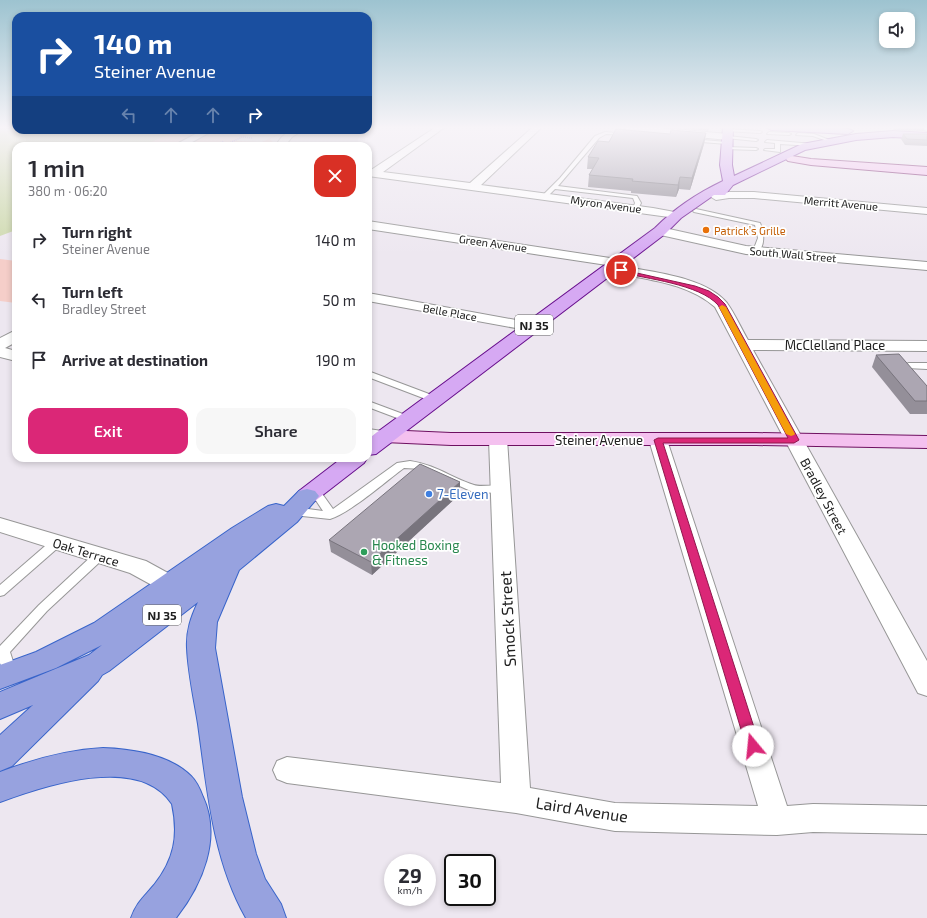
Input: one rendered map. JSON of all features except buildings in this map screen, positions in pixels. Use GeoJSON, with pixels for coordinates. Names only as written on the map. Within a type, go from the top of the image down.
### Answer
{"type":"FeatureCollection","features":[{"type":"Feature","properties":{"kind":"highway","name":"NJ 35"},"geometry":{"type":"LineString","coordinates":[[0,706],[98,663],[227,566],[305,499]]}},
{"type":"Feature","properties":{"kind":"highway","name":"NJ 35"},"geometry":{"type":"LineString","coordinates":[[3,663],[46,660],[92,638],[241,534],[305,499]]}},
{"type":"Feature","properties":{"kind":"highway"},"geometry":{"type":"LineString","coordinates":[[227,566],[203,622],[201,648],[225,797],[238,854],[250,889],[268,918]]}},
{"type":"Feature","properties":{"kind":"highway"},"geometry":{"type":"LineString","coordinates":[[0,756],[98,663]]}},
{"type":"Feature","properties":{"kind":"highway"},"geometry":{"type":"LineString","coordinates":[[0,787],[40,773],[102,762],[126,763],[153,770],[173,781],[186,796],[189,803],[193,832],[190,854],[178,883],[166,901],[150,918]]}},
{"type":"Feature","properties":{"kind":"main road"},"geometry":{"type":"LineString","coordinates":[[713,194],[724,170]]}},
{"type":"Feature","properties":{"kind":"main road"},"geometry":{"type":"LineString","coordinates":[[728,170],[732,184]]}},
{"type":"Feature","properties":{"kind":"main road","name":"NJ 35"},"geometry":{"type":"LineString","coordinates":[[374,440],[408,419],[532,327],[660,231],[676,215],[732,184],[752,170]]}},
{"type":"Feature","properties":{"kind":"main road","name":"NJ 35"},"geometry":{"type":"LineString","coordinates":[[660,231],[687,218],[713,194]]}},
{"type":"Feature","properties":{"kind":"main road","name":"NJ 35"},"geometry":{"type":"LineString","coordinates":[[305,499],[351,462]]}},
{"type":"Feature","properties":{"kind":"street"},"geometry":{"type":"LineString","coordinates":[[472,187],[491,170]]}},
{"type":"Feature","properties":{"kind":"street"},"geometry":{"type":"LineString","coordinates":[[912,170],[927,171]]}},
{"type":"Feature","properties":{"kind":"street","name":"Myron Avenue"},"geometry":{"type":"LineString","coordinates":[[372,174],[636,208],[676,215]]}},
{"type":"Feature","properties":{"kind":"street","name":"Merritt Avenue"},"geometry":{"type":"LineString","coordinates":[[732,184],[739,192],[754,195]]}},
{"type":"Feature","properties":{"kind":"street","name":"Merritt Avenue"},"geometry":{"type":"LineString","coordinates":[[713,194],[754,195],[927,211]]}},
{"type":"Feature","properties":{"kind":"street","name":"Green Avenue"},"geometry":{"type":"LineString","coordinates":[[372,226],[615,265]]}},
{"type":"Feature","properties":{"kind":"street","name":"South Wall Street"},"geometry":{"type":"LineString","coordinates":[[660,231],[728,247],[756,251],[927,266]]}},
{"type":"Feature","properties":{"kind":"street","name":"Bradley Street"},"geometry":{"type":"LineString","coordinates":[[615,265],[707,293],[721,304],[927,685]]}},
{"type":"Feature","properties":{"kind":"street","name":"Belle Place"},"geometry":{"type":"LineString","coordinates":[[372,298],[532,327]]}},
{"type":"Feature","properties":{"kind":"street"},"geometry":{"type":"LineString","coordinates":[[0,345],[12,338]]}},
{"type":"Feature","properties":{"kind":"street","name":"McClelland Place"},"geometry":{"type":"LineString","coordinates":[[743,346],[927,346]]}},
{"type":"Feature","properties":{"kind":"street"},"geometry":{"type":"LineString","coordinates":[[0,352],[12,355]]}},
{"type":"Feature","properties":{"kind":"street","name":"Smock Street"},"geometry":{"type":"LineString","coordinates":[[498,439],[516,799]]}},
{"type":"Feature","properties":{"kind":"street","name":"Steiner Avenue"},"geometry":{"type":"LineString","coordinates":[[374,440],[794,440],[927,442]]}},
{"type":"Feature","properties":{"kind":"street"},"geometry":{"type":"LineString","coordinates":[[658,440],[777,821]]}},
{"type":"Feature","properties":{"kind":"street","name":"Oak Terrace"},"geometry":{"type":"LineString","coordinates":[[0,525],[138,567],[169,584]]}},
{"type":"Feature","properties":{"kind":"street","name":"Laird Avenue"},"geometry":{"type":"LineString","coordinates":[[287,770],[516,799],[615,817],[777,821],[813,818],[927,820]]}},
{"type":"Feature","properties":{"kind":"lane"},"geometry":{"type":"LineString","coordinates":[[545,196],[568,170]]}},
{"type":"Feature","properties":{"kind":"lane"},"geometry":{"type":"LineString","coordinates":[[554,187],[635,197],[638,203],[636,208]]}},
{"type":"Feature","properties":{"kind":"lane"},"geometry":{"type":"LineString","coordinates":[[696,211],[758,224],[761,238],[756,251]]}},
{"type":"Feature","properties":{"kind":"lane"},"geometry":{"type":"LineString","coordinates":[[909,366],[927,366]]}},
{"type":"Feature","properties":{"kind":"lane"},"geometry":{"type":"LineString","coordinates":[[372,376],[434,399]]}},
{"type":"Feature","properties":{"kind":"lane"},"geometry":{"type":"LineString","coordinates":[[372,406],[408,419]]}},
{"type":"Feature","properties":{"kind":"lane"},"geometry":{"type":"LineString","coordinates":[[330,515],[346,506],[401,465],[410,464],[424,466],[473,489],[501,490]]}},
{"type":"Feature","properties":{"kind":"lane"},"geometry":{"type":"LineString","coordinates":[[305,499],[330,515]]}},
{"type":"Feature","properties":{"kind":"lane"},"geometry":{"type":"LineString","coordinates":[[305,499],[326,506],[330,515]]}},
{"type":"Feature","properties":{"kind":"lane"},"geometry":{"type":"LineString","coordinates":[[0,592],[56,543]]}},
{"type":"Feature","properties":{"kind":"lane"},"geometry":{"type":"LineString","coordinates":[[3,663],[43,608],[98,556]]}},
{"type":"Feature","properties":{"kind":"shaded area"},"geometry":{"type":"Polygon","coordinates":[[[0,170],[12,170],[12,232],[0,236],[0,170]]]}},
{"type":"Feature","properties":{"kind":"shaded area"},"geometry":{"type":"Polygon","coordinates":[[[0,259],[12,260],[12,302],[0,301],[0,259]]]}},
{"type":"Feature","properties":{"kind":"slow traffic"},"geometry":{"type":"LineString","coordinates":[[722,307],[791,434]]}},
{"type":"Feature","properties":{"kind":"place","name":"Patrick’s Grille"},"geometry":{"type":"Point","coordinates":[706,230]}},
{"type":"Feature","properties":{"kind":"place","name":"7-Eleven"},"geometry":{"type":"Point","coordinates":[429,494]}},
{"type":"Feature","properties":{"kind":"place","name":"Hooked Boxing & Fitness"},"geometry":{"type":"Point","coordinates":[364,552]}},
{"type":"Feature","properties":{"kind":"route"},"geometry":{"type":"LineString","coordinates":[[621,270],[693,287],[716,299],[721,304],[794,440],[658,440],[753,746]]}}]}
